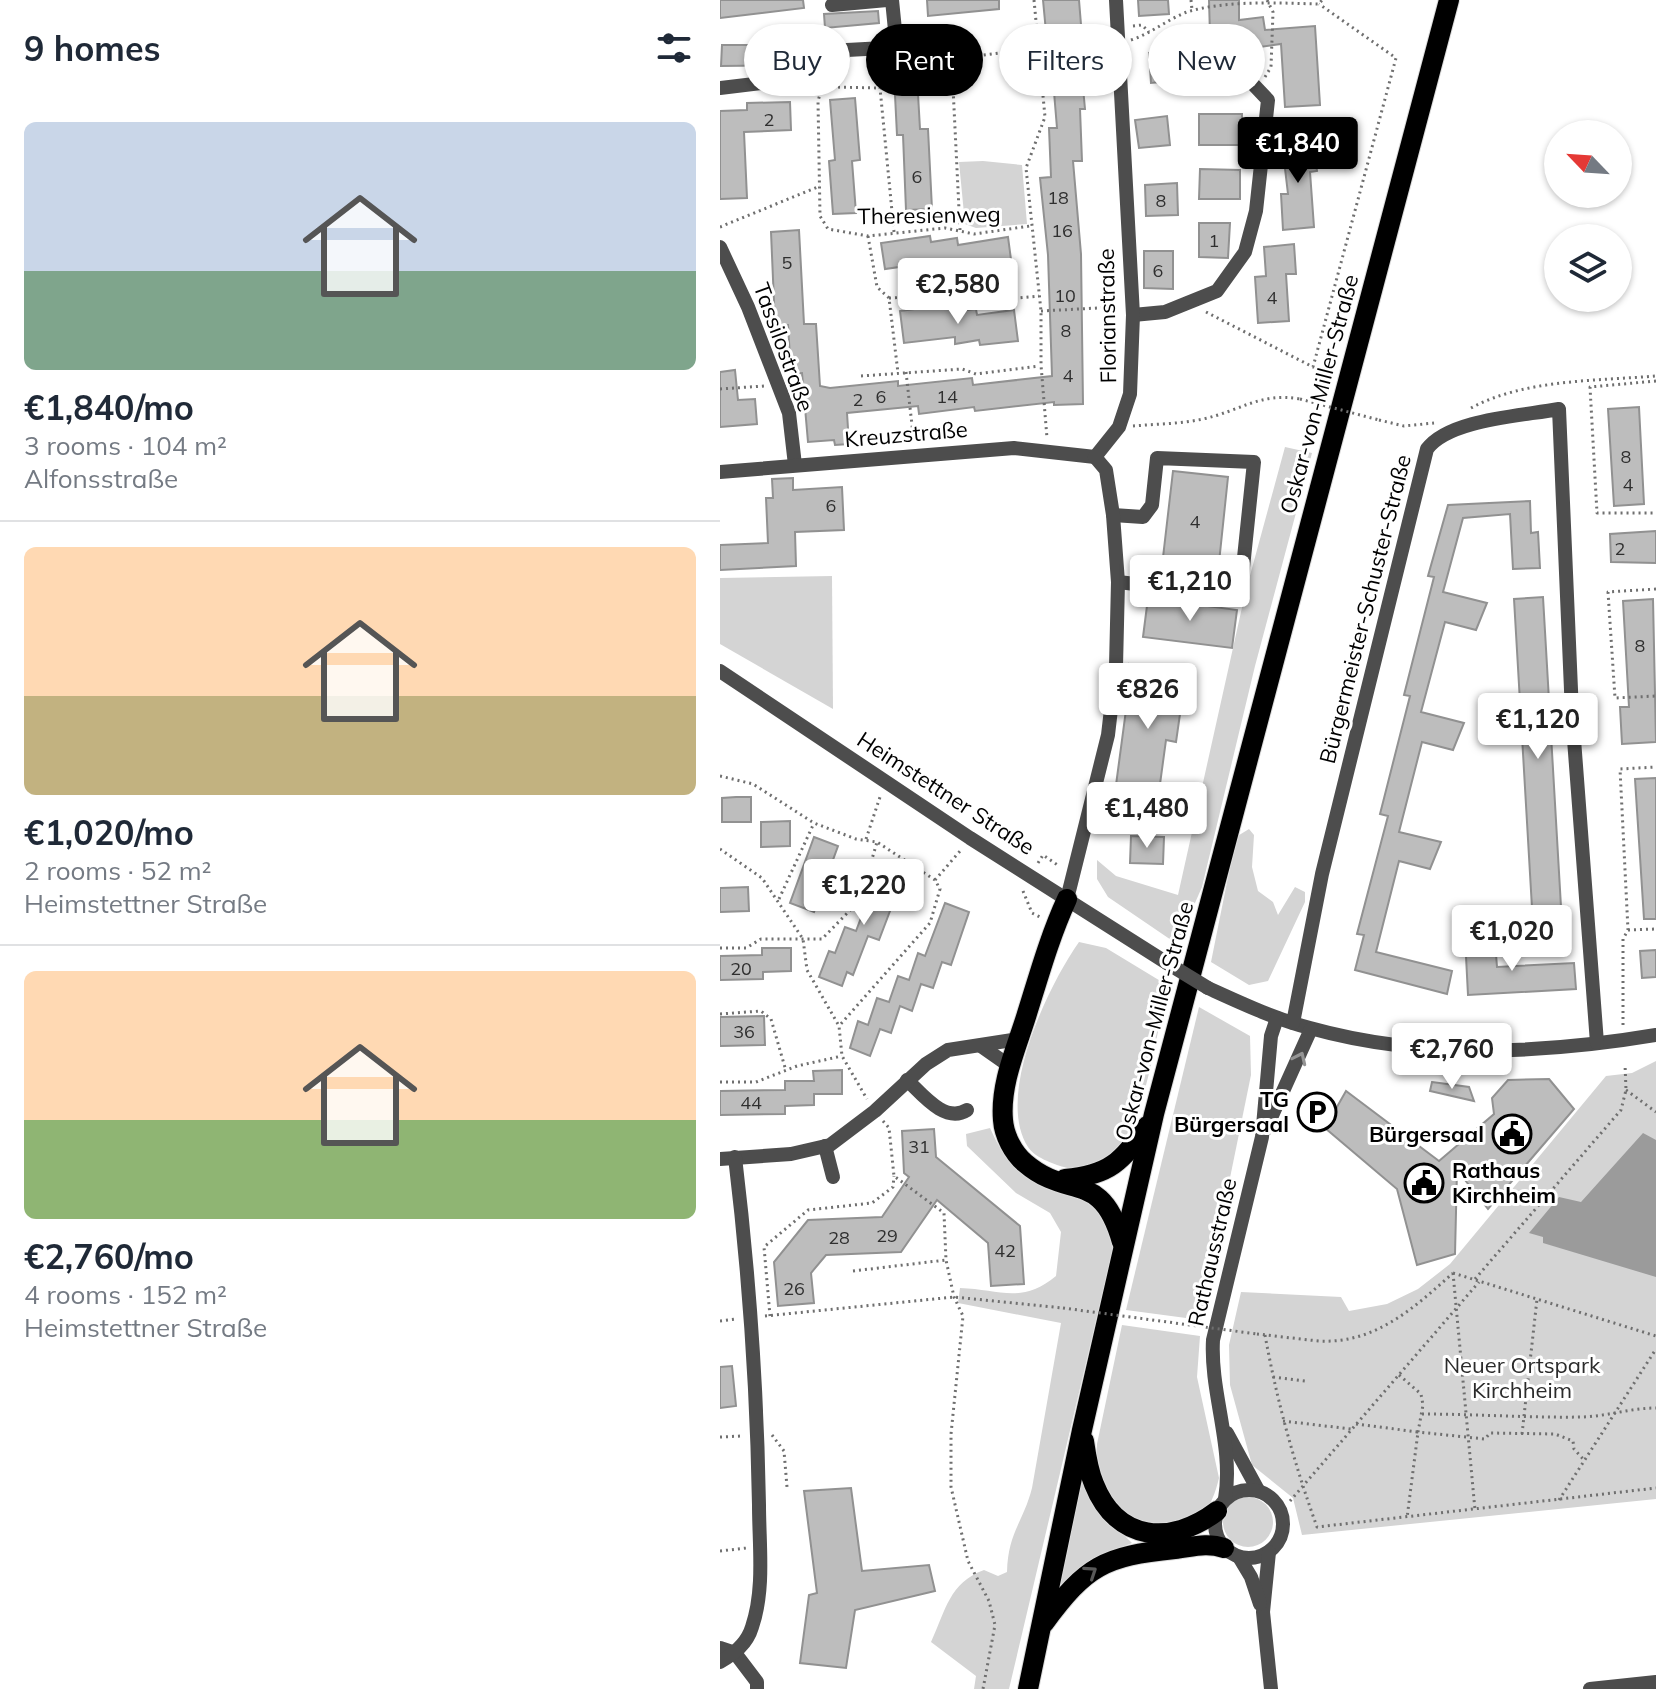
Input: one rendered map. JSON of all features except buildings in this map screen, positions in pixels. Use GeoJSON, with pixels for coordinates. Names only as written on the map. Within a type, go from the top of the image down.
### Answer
{"type":"FeatureCollection","features":[{"type":"Feature","properties":{"kind":"main road","name":"Oskar-von-Miller-Straße"},"geometry":{"type":"LineString","coordinates":[[1028,1689],[1082,1430],[1154,1114],[1449,0]]}},
{"type":"Feature","properties":{"kind":"main road"},"geometry":{"type":"LineString","coordinates":[[1067,899],[1051,937],[1011,1067],[1002,1109],[1003,1125],[1008,1140],[1025,1163],[1093,1193],[1105,1202],[1115,1217],[1123,1246]]}},
{"type":"Feature","properties":{"kind":"main road"},"geometry":{"type":"LineString","coordinates":[[1057,1179],[1092,1177],[1105,1172],[1129,1151],[1154,1114]]}},
{"type":"Feature","properties":{"kind":"main road"},"geometry":{"type":"LineString","coordinates":[[1082,1430],[1094,1486],[1108,1508],[1125,1525],[1152,1534],[1167,1535],[1192,1527],[1221,1505]]}},
{"type":"Feature","properties":{"kind":"main road"},"geometry":{"type":"LineString","coordinates":[[1040,1629],[1074,1584],[1096,1566],[1150,1551],[1213,1544],[1231,1552]]}},
{"type":"Feature","properties":{"kind":"street"},"geometry":{"type":"LineString","coordinates":[[832,5],[889,0],[894,24]]}},
{"type":"Feature","properties":{"kind":"street","name":"Florianstraße"},"geometry":{"type":"LineString","coordinates":[[1116,0],[1119,24]]}},
{"type":"Feature","properties":{"kind":"street"},"geometry":{"type":"LineString","coordinates":[[720,88],[821,76],[847,50],[866,49]]}},
{"type":"Feature","properties":{"kind":"street","name":"Florianstraße"},"geometry":{"type":"LineString","coordinates":[[1095,457],[1119,427],[1130,394],[1133,310],[1124,96]]}},
{"type":"Feature","properties":{"kind":"street"},"geometry":{"type":"LineString","coordinates":[[1133,310],[1165,312],[1217,291],[1245,252],[1256,211],[1268,100],[1264,96]]}},
{"type":"Feature","properties":{"kind":"street","name":"Tassilostraße"},"geometry":{"type":"LineString","coordinates":[[720,247],[748,307],[789,413],[795,465]]}},
{"type":"Feature","properties":{"kind":"street","name":"Bürgermeister-Schuster-Straße"},"geometry":{"type":"LineString","coordinates":[[1293,1023],[1322,874],[1427,449],[1436,437],[1466,426],[1559,409],[1572,713],[1597,1043]]}},
{"type":"Feature","properties":{"kind":"street","name":"Kreuzstraße"},"geometry":{"type":"LineString","coordinates":[[720,472],[1014,448],[1095,457]]}},
{"type":"Feature","properties":{"kind":"street"},"geometry":{"type":"LineString","coordinates":[[1067,899],[1108,735],[1116,666],[1118,582],[1113,515],[1106,470],[1095,457]]}},
{"type":"Feature","properties":{"kind":"street"},"geometry":{"type":"LineString","coordinates":[[1113,515],[1143,517],[1152,505],[1157,458],[1254,462],[1240,596],[1118,582]]}},
{"type":"Feature","properties":{"kind":"street","name":"Heimstettner Straße"},"geometry":{"type":"LineString","coordinates":[[720,671],[1167,963],[1208,988],[1277,1018],[1355,1039],[1494,1050],[1597,1043],[1656,1035]]}},
{"type":"Feature","properties":{"kind":"street","name":"Rathausstraße"},"geometry":{"type":"LineString","coordinates":[[1221,1505],[1227,1485],[1223,1426],[1213,1369],[1213,1340],[1262,1137],[1271,1036],[1277,1018]]}},
{"type":"Feature","properties":{"kind":"street","name":"Rathausstraße"},"geometry":{"type":"LineString","coordinates":[[1262,1137],[1306,1046],[1311,1029]]}},
{"type":"Feature","properties":{"kind":"street"},"geometry":{"type":"LineString","coordinates":[[720,1662],[735,1653],[746,1640],[755,1617],[760,1582],[758,1435],[747,1266],[728,1158],[791,1154],[825,1146],[875,1111],[926,1064],[948,1050],[1019,1039]]}},
{"type":"Feature","properties":{"kind":"street"},"geometry":{"type":"LineString","coordinates":[[981,1046],[1011,1067]]}},
{"type":"Feature","properties":{"kind":"street"},"geometry":{"type":"LineString","coordinates":[[907,1080],[948,1113],[962,1114],[967,1110]]}},
{"type":"Feature","properties":{"kind":"street"},"geometry":{"type":"LineString","coordinates":[[825,1146],[833,1177]]}},
{"type":"Feature","properties":{"kind":"street","name":"Rathausstraße"},"geometry":{"type":"LineString","coordinates":[[1223,1426],[1258,1490]]}},
{"type":"Feature","properties":{"kind":"street"},"geometry":{"type":"LineString","coordinates":[[1231,1552],[1254,1558],[1269,1552],[1280,1540],[1283,1517],[1277,1503],[1258,1490],[1240,1490],[1221,1505],[1215,1530],[1231,1552],[1252,1580],[1263,1612]]}},
{"type":"Feature","properties":{"kind":"street"},"geometry":{"type":"LineString","coordinates":[[1269,1552],[1263,1612],[1271,1689]]}},
{"type":"Feature","properties":{"kind":"street"},"geometry":{"type":"LineString","coordinates":[[720,1648],[735,1653],[757,1682],[757,1689]]}},
{"type":"Feature","properties":{"kind":"street"},"geometry":{"type":"LineString","coordinates":[[1592,1689],[1656,1682]]}},
{"type":"Feature","properties":{"kind":"path"},"geometry":{"type":"LineString","coordinates":[[1034,0],[1036,24]]}},
{"type":"Feature","properties":{"kind":"path"},"geometry":{"type":"LineString","coordinates":[[1191,0],[1192,10]]}},
{"type":"Feature","properties":{"kind":"path"},"geometry":{"type":"LineString","coordinates":[[1265,74],[1271,67],[1273,12],[1267,2]]}},
{"type":"Feature","properties":{"kind":"path"},"geometry":{"type":"LineString","coordinates":[[1166,24],[1192,10],[1211,5],[1320,2],[1396,58],[1313,367],[1188,303]]}},
{"type":"Feature","properties":{"kind":"path"},"geometry":{"type":"LineString","coordinates":[[720,227],[820,186],[818,101],[822,87],[866,88]]}},
{"type":"Feature","properties":{"kind":"path"},"geometry":{"type":"LineString","coordinates":[[881,96],[894,232]]}},
{"type":"Feature","properties":{"kind":"path"},"geometry":{"type":"LineString","coordinates":[[953,96],[960,232]]}},
{"type":"Feature","properties":{"kind":"path"},"geometry":{"type":"LineString","coordinates":[[1043,96],[1045,117],[1026,168],[1041,311],[1041,365],[1048,450]]}},
{"type":"Feature","properties":{"kind":"path","name":"Theresienweg"},"geometry":{"type":"LineString","coordinates":[[820,186],[820,216],[828,229],[868,236],[945,228],[974,234],[1031,226]]}},
{"type":"Feature","properties":{"kind":"path"},"geometry":{"type":"LineString","coordinates":[[868,236],[877,287],[889,298],[898,373]]}},
{"type":"Feature","properties":{"kind":"path"},"geometry":{"type":"LineString","coordinates":[[889,298],[953,295],[998,300],[1039,296]]}},
{"type":"Feature","properties":{"kind":"path"},"geometry":{"type":"LineString","coordinates":[[1041,311],[1133,310]]}},
{"type":"Feature","properties":{"kind":"path"},"geometry":{"type":"LineString","coordinates":[[861,376],[962,369],[976,374],[1041,365]]}},
{"type":"Feature","properties":{"kind":"path"},"geometry":{"type":"LineString","coordinates":[[906,372],[916,454]]}},
{"type":"Feature","properties":{"kind":"path"},"geometry":{"type":"LineString","coordinates":[[1461,414],[1504,394],[1555,386],[1656,378]]}},
{"type":"Feature","properties":{"kind":"path"},"geometry":{"type":"LineString","coordinates":[[1656,378],[1590,387],[1597,513],[1656,513]]}},
{"type":"Feature","properties":{"kind":"path"},"geometry":{"type":"LineString","coordinates":[[720,389],[778,385]]}},
{"type":"Feature","properties":{"kind":"path"},"geometry":{"type":"LineString","coordinates":[[1119,427],[1201,420],[1264,397],[1280,395],[1404,426],[1439,422]]}},
{"type":"Feature","properties":{"kind":"path"},"geometry":{"type":"LineString","coordinates":[[1656,589],[1608,592],[1615,698],[1656,696]]}},
{"type":"Feature","properties":{"kind":"path"},"geometry":{"type":"LineString","coordinates":[[1623,1025],[1623,939],[1628,930],[1620,769],[1656,767]]}},
{"type":"Feature","properties":{"kind":"path"},"geometry":{"type":"LineString","coordinates":[[720,776],[753,784],[814,823],[856,839],[877,842],[935,880],[940,889],[930,923],[839,1026]]}},
{"type":"Feature","properties":{"kind":"path"},"geometry":{"type":"LineString","coordinates":[[866,839],[876,803]]}},
{"type":"Feature","properties":{"kind":"path"},"geometry":{"type":"LineString","coordinates":[[778,901],[814,823]]}},
{"type":"Feature","properties":{"kind":"path"},"geometry":{"type":"LineString","coordinates":[[720,948],[746,948],[761,939],[822,939],[860,900],[877,842]]}},
{"type":"Feature","properties":{"kind":"path"},"geometry":{"type":"LineString","coordinates":[[720,849],[762,878],[803,939],[807,970],[839,1026],[842,1056],[875,1111],[889,1128],[893,1187],[872,1203],[808,1210],[764,1247],[770,1316],[954,1297],[1321,1341],[1374,1332],[1406,1315],[1453,1273]]}},
{"type":"Feature","properties":{"kind":"path"},"geometry":{"type":"LineString","coordinates":[[1037,865],[1043,855],[1055,863]]}},
{"type":"Feature","properties":{"kind":"path"},"geometry":{"type":"LineString","coordinates":[[935,880],[956,856]]}},
{"type":"Feature","properties":{"kind":"path"},"geometry":{"type":"LineString","coordinates":[[1023,887],[1032,913],[1041,918]]}},
{"type":"Feature","properties":{"kind":"path"},"geometry":{"type":"LineString","coordinates":[[1628,930],[1656,929]]}},
{"type":"Feature","properties":{"kind":"path"},"geometry":{"type":"LineString","coordinates":[[720,1014],[761,1011],[771,1019],[786,1071]]}},
{"type":"Feature","properties":{"kind":"path"},"geometry":{"type":"LineString","coordinates":[[720,1082],[756,1082],[842,1056]]}},
{"type":"Feature","properties":{"kind":"path"},"geometry":{"type":"LineString","coordinates":[[1290,1501],[1621,1110],[1626,1090],[1625,1064]]}},
{"type":"Feature","properties":{"kind":"path"},"geometry":{"type":"LineString","coordinates":[[1626,1090],[1656,1112]]}},
{"type":"Feature","properties":{"kind":"path"},"geometry":{"type":"LineString","coordinates":[[894,1176],[944,1213],[946,1260],[954,1297],[963,1316],[951,1434],[951,1487],[968,1561],[989,1601],[995,1625],[983,1689]]}},
{"type":"Feature","properties":{"kind":"path"},"geometry":{"type":"LineString","coordinates":[[853,1271],[946,1260]]}},
{"type":"Feature","properties":{"kind":"path"},"geometry":{"type":"LineString","coordinates":[[1453,1273],[1656,1336]]}},
{"type":"Feature","properties":{"kind":"path"},"geometry":{"type":"LineString","coordinates":[[1453,1273],[1475,1510]]}},
{"type":"Feature","properties":{"kind":"path"},"geometry":{"type":"LineString","coordinates":[[1522,1434],[1537,1299]]}},
{"type":"Feature","properties":{"kind":"path"},"geometry":{"type":"LineString","coordinates":[[720,1322],[726,1320]]}},
{"type":"Feature","properties":{"kind":"path"},"geometry":{"type":"LineString","coordinates":[[1265,1335],[1282,1421],[1317,1527],[1656,1488]]}},
{"type":"Feature","properties":{"kind":"path"},"geometry":{"type":"LineString","coordinates":[[1559,1500],[1656,1349]]}},
{"type":"Feature","properties":{"kind":"path"},"geometry":{"type":"LineString","coordinates":[[1399,1375],[1421,1394],[1422,1414],[1407,1518]]}},
{"type":"Feature","properties":{"kind":"path"},"geometry":{"type":"LineString","coordinates":[[1273,1377],[1305,1381]]}},
{"type":"Feature","properties":{"kind":"path"},"geometry":{"type":"LineString","coordinates":[[1422,1414],[1613,1414],[1631,1408],[1656,1408]]}},
{"type":"Feature","properties":{"kind":"path"},"geometry":{"type":"LineString","coordinates":[[1282,1421],[1351,1429]]}},
{"type":"Feature","properties":{"kind":"path"},"geometry":{"type":"LineString","coordinates":[[1355,1424],[1485,1439],[1490,1433],[1567,1437],[1585,1461]]}},
{"type":"Feature","properties":{"kind":"path"},"geometry":{"type":"LineString","coordinates":[[720,1437],[758,1435]]}},
{"type":"Feature","properties":{"kind":"path"},"geometry":{"type":"LineString","coordinates":[[720,1551],[759,1547]]}},
{"type":"Feature","properties":{"kind":"green space"},"geometry":{"type":"Polygon","coordinates":[[[959,162],[1022,165],[1027,224],[976,228],[965,224],[959,162]]]}},
{"type":"Feature","properties":{"kind":"green space"},"geometry":{"type":"Polygon","coordinates":[[[1285,447],[1312,453],[1255,666],[1202,887],[1177,944],[1108,897],[1097,879],[1097,860],[1116,876],[1178,895],[1245,594],[1285,447]]]}},
{"type":"Feature","properties":{"kind":"green space"},"geometry":{"type":"Polygon","coordinates":[[[832,576],[833,709],[720,644],[720,578],[832,576]]]}},
{"type":"Feature","properties":{"kind":"green space"},"geometry":{"type":"Polygon","coordinates":[[[1249,829],[1254,835],[1252,867],[1258,891],[1273,902],[1278,915],[1295,887],[1305,892],[1305,902],[1268,981],[1249,985],[1211,962],[1236,837],[1249,829]]]}},
{"type":"Feature","properties":{"kind":"green space"},"geometry":{"type":"Polygon","coordinates":[[[1079,942],[1106,948],[1167,985],[1145,1090],[1130,1129],[1109,1157],[1089,1168],[1073,1169],[1055,1164],[1031,1151],[1019,1125],[1018,1100],[1021,1071],[1041,1013],[1053,985],[1079,942]]]}},
{"type":"Feature","properties":{"kind":"green space"},"geometry":{"type":"Polygon","coordinates":[[[1199,1007],[1250,1036],[1251,1075],[1201,1320],[1126,1310],[1199,1007]]]}},
{"type":"Feature","properties":{"kind":"green space","name":"Neuer Ortspark Kirchheim"},"geometry":{"type":"Polygon","coordinates":[[[1656,1061],[1656,1499],[1302,1535],[1293,1498],[1252,1465],[1230,1385],[1229,1345],[1241,1292],[1341,1297],[1349,1311],[1387,1304],[1418,1289],[1450,1264],[1606,1076],[1632,1073],[1656,1061]]]}},
{"type":"Feature","properties":{"kind":"green space"},"geometry":{"type":"Polygon","coordinates":[[[990,1128],[1011,1162],[1023,1172],[1098,1202],[1115,1240],[1009,1689],[974,1689],[976,1676],[931,1642],[950,1599],[963,1582],[984,1570],[998,1576],[1007,1572],[1013,1537],[1032,1488],[1061,1323],[958,1303],[960,1288],[1021,1293],[1043,1285],[1056,1276],[1061,1232],[1050,1213],[1016,1193],[967,1146],[966,1134],[990,1128]]]}},
{"type":"Feature","properties":{"kind":"green space"},"geometry":{"type":"Polygon","coordinates":[[[1122,1325],[1200,1336],[1197,1377],[1219,1478],[1206,1509],[1189,1523],[1166,1527],[1131,1517],[1113,1503],[1102,1483],[1097,1444],[1122,1325]]]}},
{"type":"Feature","properties":{"kind":"green space"},"geometry":{"type":"Polygon","coordinates":[[[1082,1473],[1092,1504],[1132,1543],[1089,1561],[1064,1582],[1055,1596],[1082,1473]]]}},
{"type":"Feature","properties":{"kind":"green space"},"geometry":{"type":"Polygon","coordinates":[[[1248,1497],[1266,1504],[1273,1522],[1266,1540],[1248,1547],[1230,1540],[1223,1522],[1230,1504],[1248,1497]]]}},
{"type":"Feature","properties":{"kind":"shaded area"},"geometry":{"type":"Polygon","coordinates":[[[1643,1133],[1656,1140],[1656,1277],[1543,1243],[1543,1237],[1529,1233],[1559,1197],[1581,1202],[1643,1133]]]}},
{"type":"Feature","properties":{"kind":"place","name":"TG Bürgersaal"},"geometry":{"type":"Point","coordinates":[1317,1112]}},
{"type":"Feature","properties":{"kind":"place","name":"Bürgersaal"},"geometry":{"type":"Point","coordinates":[1512,1134]}},
{"type":"Feature","properties":{"kind":"place","name":"Rathaus Kirchheim"},"geometry":{"type":"Point","coordinates":[1424,1183]}}]}
